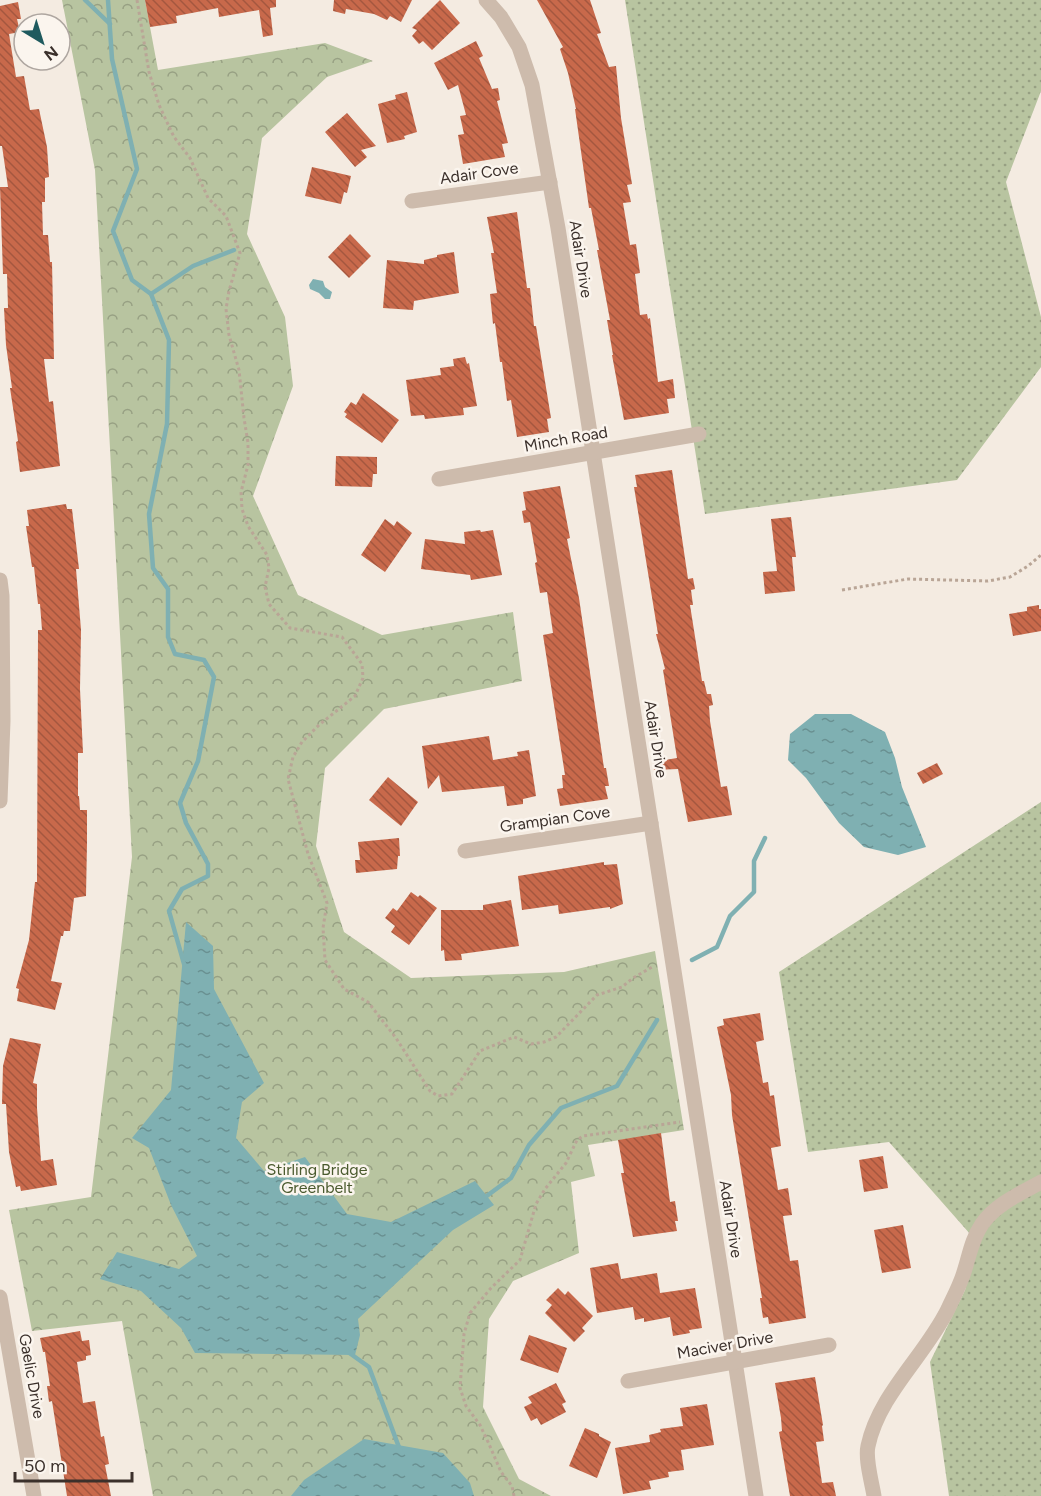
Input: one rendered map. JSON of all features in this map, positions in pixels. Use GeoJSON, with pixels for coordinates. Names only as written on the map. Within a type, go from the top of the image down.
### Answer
{"type":"FeatureCollection","features":[{"type":"Feature","properties":{"kind":"street","name":"Adair Drive"},"geometry":{"type":"LineString","coordinates":[[486,0],[501,17],[519,47],[526,66],[532,85],[550,182],[756,1496]]}},
{"type":"Feature","properties":{"kind":"street","name":"Adair Cove"},"geometry":{"type":"LineString","coordinates":[[412,201],[550,182]]}},
{"type":"Feature","properties":{"kind":"street","name":"Minch Road"},"geometry":{"type":"LineString","coordinates":[[439,479],[699,434]]}},
{"type":"Feature","properties":{"kind":"street"},"geometry":{"type":"LineString","coordinates":[[0,801],[3,721],[1,591]]}},
{"type":"Feature","properties":{"kind":"street","name":"Grampian Cove"},"geometry":{"type":"LineString","coordinates":[[465,850],[651,823]]}},
{"type":"Feature","properties":{"kind":"street"},"geometry":{"type":"LineString","coordinates":[[874,1496],[867,1449],[874,1424],[900,1380],[931,1338],[947,1310],[963,1277],[972,1245],[983,1223],[1007,1201],[1041,1182]]}},
{"type":"Feature","properties":{"kind":"street","name":"Gaelic Drive"},"geometry":{"type":"LineString","coordinates":[[0,1297],[34,1496]]}},
{"type":"Feature","properties":{"kind":"street","name":"Maciver Drive"},"geometry":{"type":"LineString","coordinates":[[628,1381],[828,1345]]}},
{"type":"Feature","properties":{"kind":"path"},"geometry":{"type":"LineString","coordinates":[[137,0],[149,72],[159,105],[174,137],[190,158],[208,198],[226,216],[240,253],[226,309],[229,335],[239,370],[248,443],[248,465],[241,492],[242,509],[248,526],[267,555],[269,568],[265,587],[269,604],[290,628],[342,637],[354,650],[362,664],[363,678],[355,696],[302,742],[293,757],[288,779],[308,854],[327,903],[323,928],[325,960],[344,989],[368,1002],[396,1038],[430,1091],[438,1096],[452,1094],[480,1051],[514,1037],[531,1044],[556,1037],[597,995],[622,987],[654,966]]}},
{"type":"Feature","properties":{"kind":"path"},"geometry":{"type":"LineString","coordinates":[[842,590],[908,579],[988,581],[1010,576],[1028,566],[1041,555]]}},
{"type":"Feature","properties":{"kind":"path"},"geometry":{"type":"LineString","coordinates":[[514,1496],[512,1486],[501,1472],[480,1425],[466,1406],[460,1388],[464,1335],[470,1313],[491,1288],[520,1260],[536,1204],[566,1163],[577,1140],[583,1136],[680,1122]]}},
{"type":"Feature","properties":{"kind":"green space","name":"Stirling Bridge Greenbelt"},"geometry":{"type":"Polygon","coordinates":[[[62,0],[145,0],[158,70],[325,43],[373,61],[327,77],[262,138],[247,234],[285,317],[293,386],[253,496],[298,595],[382,635],[513,612],[522,681],[384,709],[325,768],[316,846],[344,932],[411,978],[564,972],[655,951],[684,1130],[588,1145],[595,1176],[571,1182],[579,1253],[513,1281],[489,1319],[483,1407],[519,1479],[551,1496],[153,1496],[122,1321],[32,1331],[9,1210],[91,1197],[132,857],[95,170],[72,52],[72,12],[64,12],[62,0]]]}},
{"type":"Feature","properties":{"kind":"green space"},"geometry":{"type":"Polygon","coordinates":[[[625,0],[1041,0],[1041,91],[1006,182],[1041,317],[1041,367],[957,480],[705,514],[625,0]]]}},
{"type":"Feature","properties":{"kind":"green space"},"geometry":{"type":"Polygon","coordinates":[[[1041,802],[1041,1496],[949,1496],[930,1362],[965,1290],[978,1243],[889,1142],[808,1152],[779,972],[1041,802]]]}},
{"type":"Feature","properties":{"kind":"water"},"geometry":{"type":"Polygon","coordinates":[[[313,279],[323,281],[325,287],[332,292],[330,299],[325,299],[310,289],[309,285],[313,279]]]}},
{"type":"Feature","properties":{"kind":"water"},"geometry":{"type":"Polygon","coordinates":[[[815,714],[851,714],[885,732],[895,758],[902,787],[926,847],[898,855],[864,847],[839,823],[806,778],[788,760],[790,734],[815,714]]]}},
{"type":"Feature","properties":{"kind":"water"},"geometry":{"type":"Polygon","coordinates":[[[186,922],[213,946],[214,989],[264,1083],[242,1102],[236,1138],[264,1171],[305,1157],[347,1214],[391,1222],[475,1181],[494,1205],[453,1230],[358,1319],[360,1335],[355,1355],[195,1353],[181,1328],[141,1291],[100,1279],[117,1252],[179,1269],[197,1256],[171,1205],[149,1148],[132,1138],[171,1090],[186,922]]]}},
{"type":"Feature","properties":{"kind":"water"},"geometry":{"type":"Polygon","coordinates":[[[364,1439],[443,1453],[470,1483],[474,1496],[291,1496],[304,1480],[364,1439]]]}},
{"type":"Feature","properties":{"kind":"building"},"geometry":{"type":"Polygon","coordinates":[[[145,0],[276,0],[276,7],[270,8],[273,35],[263,37],[259,10],[219,17],[218,8],[176,16],[177,23],[150,27],[145,0]]]}},
{"type":"Feature","properties":{"kind":"building"},"geometry":{"type":"Polygon","coordinates":[[[334,0],[412,0],[401,22],[390,16],[387,20],[374,14],[346,9],[345,14],[333,11],[334,0]]]}},
{"type":"Feature","properties":{"kind":"building"},"geometry":{"type":"Polygon","coordinates":[[[440,0],[460,23],[432,50],[423,41],[419,44],[412,36],[417,30],[412,28],[440,0]]]}},
{"type":"Feature","properties":{"kind":"building"},"geometry":{"type":"Polygon","coordinates":[[[537,0],[590,0],[601,33],[597,34],[609,67],[616,66],[621,118],[632,184],[627,185],[631,202],[623,203],[630,245],[636,244],[640,273],[635,274],[640,315],[647,314],[648,319],[650,318],[658,382],[673,379],[675,398],[667,399],[669,413],[624,420],[612,355],[607,320],[610,320],[597,250],[599,250],[591,208],[589,208],[576,109],[560,49],[563,47],[537,0]]]}},
{"type":"Feature","properties":{"kind":"building"},"geometry":{"type":"Polygon","coordinates":[[[18,2],[20,12],[12,12],[12,33],[9,34],[12,72],[15,72],[16,77],[24,76],[30,110],[39,109],[47,147],[49,177],[45,178],[45,202],[42,202],[43,235],[48,235],[50,262],[52,262],[54,359],[44,359],[49,402],[53,401],[60,466],[20,472],[4,308],[8,308],[7,274],[3,274],[0,187],[8,187],[2,146],[0,146],[0,6],[18,2]]]}},
{"type":"Feature","properties":{"kind":"building"},"geometry":{"type":"Polygon","coordinates":[[[476,41],[483,56],[479,58],[492,89],[498,88],[500,100],[497,101],[508,143],[502,144],[505,157],[463,164],[458,135],[464,134],[460,116],[466,115],[458,85],[448,90],[434,63],[476,41]]]}},
{"type":"Feature","properties":{"kind":"building"},"geometry":{"type":"Polygon","coordinates":[[[407,92],[417,132],[404,136],[405,139],[387,143],[378,104],[396,99],[395,95],[407,92]]]}},
{"type":"Feature","properties":{"kind":"building"},"geometry":{"type":"Polygon","coordinates":[[[347,113],[376,146],[361,150],[367,157],[355,167],[325,132],[347,113]]]}},
{"type":"Feature","properties":{"kind":"building"},"geometry":{"type":"Polygon","coordinates":[[[312,167],[351,176],[347,193],[344,192],[341,204],[305,196],[312,167]]]}},
{"type":"Feature","properties":{"kind":"building"},"geometry":{"type":"Polygon","coordinates":[[[517,212],[527,288],[530,288],[534,326],[536,326],[551,418],[547,419],[549,432],[517,437],[511,400],[507,401],[495,323],[493,324],[490,294],[497,293],[491,253],[494,253],[487,217],[517,212]]]}},
{"type":"Feature","properties":{"kind":"building"},"geometry":{"type":"Polygon","coordinates":[[[350,234],[371,256],[349,278],[328,257],[350,234]]]}},
{"type":"Feature","properties":{"kind":"building"},"geometry":{"type":"Polygon","coordinates":[[[454,252],[459,293],[414,301],[413,310],[383,308],[387,260],[424,264],[424,260],[454,252]]]}},
{"type":"Feature","properties":{"kind":"building"},"geometry":{"type":"Polygon","coordinates":[[[465,357],[467,364],[469,363],[477,406],[463,408],[464,415],[425,419],[424,415],[411,416],[406,380],[441,375],[440,368],[454,366],[453,359],[465,357]]]}},
{"type":"Feature","properties":{"kind":"building"},"geometry":{"type":"Polygon","coordinates":[[[363,393],[399,420],[382,443],[345,417],[347,414],[344,412],[351,402],[356,405],[363,393]]]}},
{"type":"Feature","properties":{"kind":"building"},"geometry":{"type":"Polygon","coordinates":[[[336,456],[377,457],[377,474],[373,474],[372,487],[335,486],[336,456]]]}},
{"type":"Feature","properties":{"kind":"building"},"geometry":{"type":"Polygon","coordinates":[[[672,470],[688,579],[693,578],[695,589],[691,590],[693,605],[690,605],[702,681],[704,681],[707,694],[711,694],[713,705],[709,706],[710,721],[721,787],[727,786],[732,815],[688,822],[678,769],[654,770],[653,762],[677,758],[663,670],[665,669],[656,634],[658,634],[634,487],[637,487],[635,475],[672,470]]]}},
{"type":"Feature","properties":{"kind":"building"},"geometry":{"type":"Polygon","coordinates":[[[560,486],[570,538],[567,539],[579,598],[604,768],[606,768],[609,786],[605,786],[608,799],[560,806],[557,789],[563,788],[562,775],[565,775],[543,635],[553,633],[547,592],[540,593],[530,522],[524,523],[522,511],[526,510],[523,492],[560,486]]]}},
{"type":"Feature","properties":{"kind":"building"},"geometry":{"type":"Polygon","coordinates":[[[66,504],[67,509],[72,509],[79,569],[76,569],[81,630],[80,689],[83,753],[78,753],[78,796],[80,810],[87,810],[86,896],[74,898],[70,931],[64,931],[61,936],[51,981],[62,983],[55,1010],[17,1001],[19,989],[16,988],[29,940],[35,882],[37,882],[38,630],[42,630],[40,604],[38,604],[26,526],[29,526],[27,510],[66,504]]]}},
{"type":"Feature","properties":{"kind":"building"},"geometry":{"type":"Polygon","coordinates":[[[791,517],[796,557],[792,557],[795,591],[765,594],[763,572],[777,571],[771,519],[791,517]]]}},
{"type":"Feature","properties":{"kind":"building"},"geometry":{"type":"Polygon","coordinates":[[[385,519],[394,526],[397,521],[412,533],[385,572],[361,555],[385,519]]]}},
{"type":"Feature","properties":{"kind":"building"},"geometry":{"type":"Polygon","coordinates":[[[480,530],[481,532],[493,530],[502,575],[471,580],[470,575],[421,569],[425,539],[465,544],[464,532],[480,530]]]}},
{"type":"Feature","properties":{"kind":"building"},"geometry":{"type":"Polygon","coordinates":[[[1039,605],[1041,631],[1013,636],[1009,614],[1027,611],[1027,607],[1039,605]]]}},
{"type":"Feature","properties":{"kind":"building"},"geometry":{"type":"Polygon","coordinates":[[[489,736],[493,760],[518,756],[517,752],[529,750],[536,796],[523,799],[523,804],[507,806],[504,786],[442,792],[439,775],[428,789],[422,746],[489,736]]]}},
{"type":"Feature","properties":{"kind":"building"},"geometry":{"type":"Polygon","coordinates":[[[937,763],[943,774],[923,784],[917,773],[937,763]]]}},
{"type":"Feature","properties":{"kind":"building"},"geometry":{"type":"Polygon","coordinates":[[[388,777],[418,802],[401,826],[369,800],[388,777]]]}},
{"type":"Feature","properties":{"kind":"building"},"geometry":{"type":"Polygon","coordinates":[[[399,838],[400,856],[398,856],[397,869],[356,873],[355,860],[360,860],[358,842],[399,838]]]}},
{"type":"Feature","properties":{"kind":"building"},"geometry":{"type":"Polygon","coordinates":[[[604,862],[604,865],[617,864],[623,904],[610,909],[610,907],[559,914],[558,905],[522,910],[518,876],[604,862]]]}},
{"type":"Feature","properties":{"kind":"building"},"geometry":{"type":"Polygon","coordinates":[[[411,892],[418,897],[420,895],[437,908],[409,945],[391,932],[395,926],[385,918],[393,908],[397,911],[411,892]]]}},
{"type":"Feature","properties":{"kind":"building"},"geometry":{"type":"Polygon","coordinates":[[[511,900],[519,946],[461,954],[462,960],[445,961],[444,950],[441,951],[441,910],[483,910],[483,905],[511,900]]]}},
{"type":"Feature","properties":{"kind":"building"},"geometry":{"type":"Polygon","coordinates":[[[760,1013],[764,1040],[756,1042],[763,1083],[768,1082],[770,1096],[774,1095],[781,1146],[771,1148],[778,1190],[788,1188],[792,1215],[783,1216],[790,1261],[798,1260],[806,1318],[769,1324],[768,1317],[763,1318],[760,1298],[762,1298],[732,1115],[731,1095],[717,1027],[724,1025],[723,1019],[760,1013]]]}},
{"type":"Feature","properties":{"kind":"building"},"geometry":{"type":"Polygon","coordinates":[[[10,1038],[41,1044],[33,1083],[37,1084],[41,1161],[53,1159],[57,1185],[21,1191],[20,1186],[16,1187],[9,1152],[6,1104],[2,1104],[3,1066],[10,1038]]]}},
{"type":"Feature","properties":{"kind":"building"},"geometry":{"type":"Polygon","coordinates":[[[661,1133],[670,1202],[675,1201],[677,1231],[633,1237],[621,1173],[624,1173],[618,1140],[661,1133]]]}},
{"type":"Feature","properties":{"kind":"building"},"geometry":{"type":"Polygon","coordinates":[[[883,1156],[888,1188],[864,1192],[859,1160],[883,1156]]]}},
{"type":"Feature","properties":{"kind":"building"},"geometry":{"type":"Polygon","coordinates":[[[903,1225],[911,1268],[882,1273],[874,1230],[903,1225]]]}},
{"type":"Feature","properties":{"kind":"building"},"geometry":{"type":"Polygon","coordinates":[[[618,1263],[621,1279],[657,1273],[660,1293],[695,1288],[702,1328],[673,1336],[670,1317],[644,1322],[644,1318],[635,1320],[633,1307],[597,1313],[590,1268],[618,1263]]]}},
{"type":"Feature","properties":{"kind":"building"},"geometry":{"type":"Polygon","coordinates":[[[558,1288],[565,1295],[568,1291],[593,1316],[582,1328],[585,1331],[574,1342],[545,1313],[552,1305],[546,1300],[558,1288]]]}},
{"type":"Feature","properties":{"kind":"building"},"geometry":{"type":"Polygon","coordinates":[[[80,1331],[82,1341],[89,1340],[91,1355],[86,1356],[86,1360],[77,1362],[83,1403],[95,1401],[101,1437],[104,1436],[109,1464],[105,1465],[111,1496],[67,1496],[52,1401],[49,1402],[47,1386],[50,1386],[45,1352],[43,1352],[40,1338],[80,1331]]]}},
{"type":"Feature","properties":{"kind":"building"},"geometry":{"type":"Polygon","coordinates":[[[529,1335],[567,1348],[558,1373],[520,1360],[529,1335]]]}},
{"type":"Feature","properties":{"kind":"building"},"geometry":{"type":"Polygon","coordinates":[[[815,1377],[823,1425],[824,1441],[816,1442],[822,1483],[833,1482],[836,1496],[790,1496],[779,1432],[782,1431],[781,1418],[775,1383],[815,1377]]]}},
{"type":"Feature","properties":{"kind":"building"},"geometry":{"type":"Polygon","coordinates":[[[556,1383],[566,1402],[562,1404],[566,1412],[541,1425],[537,1418],[531,1421],[524,1407],[532,1403],[528,1397],[556,1383]]]}},
{"type":"Feature","properties":{"kind":"building"},"geometry":{"type":"Polygon","coordinates":[[[707,1404],[714,1445],[681,1450],[684,1470],[668,1472],[669,1477],[649,1481],[651,1489],[623,1494],[615,1448],[650,1442],[649,1435],[661,1432],[660,1429],[683,1426],[680,1408],[707,1404]]]}},
{"type":"Feature","properties":{"kind":"building"},"geometry":{"type":"Polygon","coordinates":[[[585,1428],[611,1442],[597,1478],[569,1466],[585,1428]]]}},
{"type":"Feature","properties":{"kind":"waterway"},"geometry":{"type":"LineString","coordinates":[[85,0],[110,24]]}},
{"type":"Feature","properties":{"kind":"waterway"},"geometry":{"type":"LineString","coordinates":[[108,0],[112,59],[137,169],[113,231],[132,280],[151,294],[169,340],[167,424],[149,514],[153,568],[168,589],[168,637],[175,654],[204,660],[214,677],[198,761],[180,803],[186,823],[208,864],[208,876],[182,889],[169,911],[184,964]]}},
{"type":"Feature","properties":{"kind":"waterway"},"geometry":{"type":"LineString","coordinates":[[151,294],[193,266],[234,250]]}},
{"type":"Feature","properties":{"kind":"waterway"},"geometry":{"type":"LineString","coordinates":[[692,960],[717,947],[730,916],[754,892],[754,861],[765,838]]}},
{"type":"Feature","properties":{"kind":"waterway"},"geometry":{"type":"LineString","coordinates":[[484,1198],[511,1178],[529,1145],[561,1108],[617,1086],[657,1020]]}},
{"type":"Feature","properties":{"kind":"waterway"},"geometry":{"type":"LineString","coordinates":[[348,1352],[369,1367],[400,1450]]}}]}
